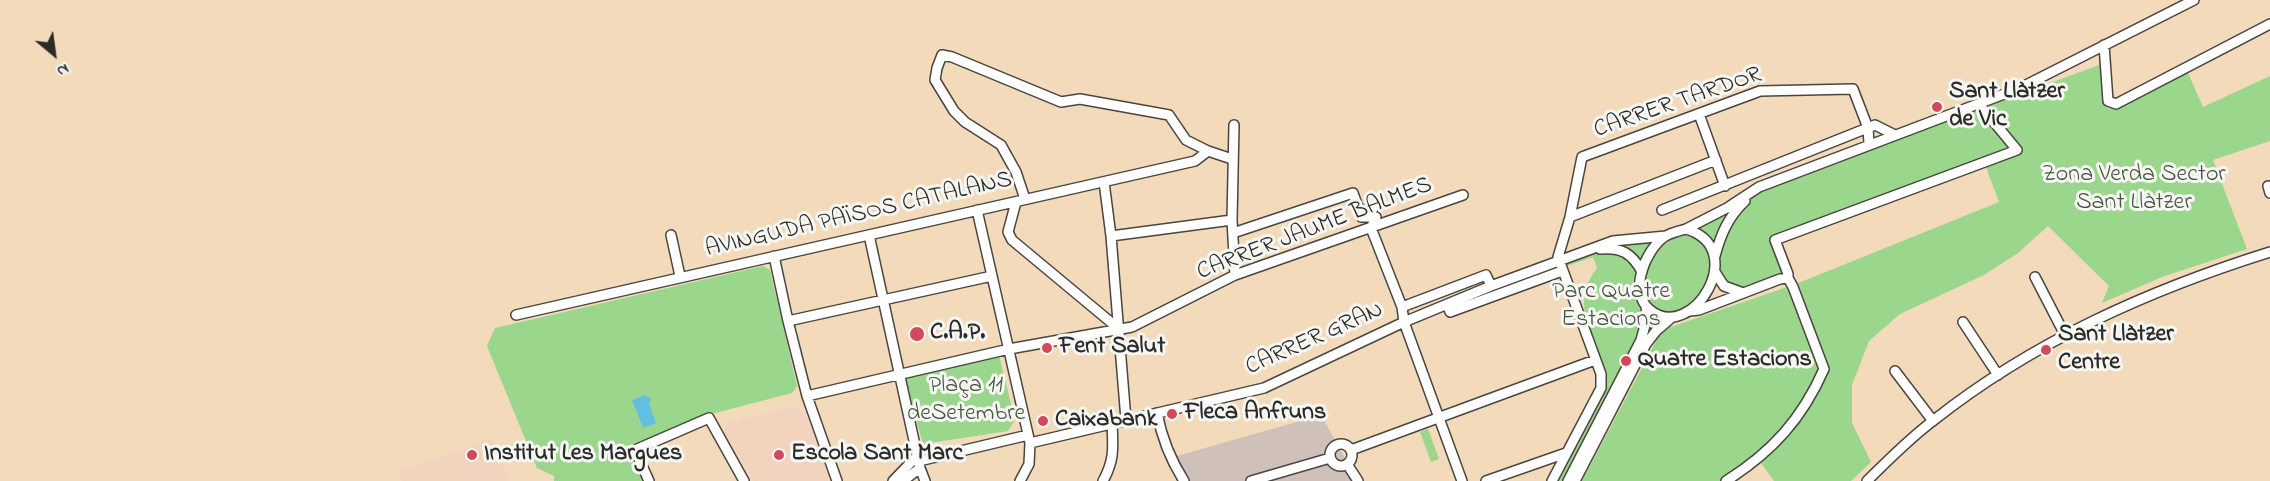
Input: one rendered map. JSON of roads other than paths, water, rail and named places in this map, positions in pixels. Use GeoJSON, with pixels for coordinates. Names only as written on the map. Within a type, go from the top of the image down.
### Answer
{"type":"FeatureCollection","features":[{"type":"Feature","properties":{"kind":"street"},"geometry":{"type":"LineString","coordinates":[[1447,304],[1450,312],[1613,241],[1666,236],[1686,229],[1727,208],[1759,187],[2020,88],[2194,0]]}},
{"type":"Feature","properties":{"kind":"street"},"geometry":{"type":"LineString","coordinates":[[2104,45],[2108,101],[2116,104],[2270,24]]}},
{"type":"Feature","properties":{"kind":"street"},"geometry":{"type":"LineString","coordinates":[[1119,329],[1012,240],[1008,232],[1020,201],[1016,172],[1001,145],[965,122],[954,111],[935,80],[942,55],[952,57],[1061,102],[1080,99],[1169,115],[1186,140],[1232,159]]}},
{"type":"Feature","properties":{"kind":"street","name":"CARRER TARDOR"},"geometry":{"type":"LineString","coordinates":[[1570,218],[1582,157],[1760,91],[1853,89],[1868,128],[1869,144]]}},
{"type":"Feature","properties":{"kind":"street"},"geometry":{"type":"LineString","coordinates":[[1726,481],[1761,456],[1790,428],[1813,394],[1824,369],[1775,240],[2017,150],[1979,104]]}},
{"type":"Feature","properties":{"kind":"street"},"geometry":{"type":"LineString","coordinates":[[1699,114],[1725,186]]}},
{"type":"Feature","properties":{"kind":"street"},"geometry":{"type":"LineString","coordinates":[[1234,125],[1232,159],[1234,276]]}},
{"type":"Feature","properties":{"kind":"street"},"geometry":{"type":"LineString","coordinates":[[1662,210],[1868,128],[1880,125],[1895,135]]}},
{"type":"Feature","properties":{"kind":"street","name":"AVINGUDA PAÏSOS CATALANS"},"geometry":{"type":"LineString","coordinates":[[516,315],[1195,161],[1208,151]]}},
{"type":"Feature","properties":{"kind":"street"},"geometry":{"type":"LineString","coordinates":[[1551,481],[1601,388],[1601,374],[1558,257],[1570,218],[1716,160]]}},
{"type":"Feature","properties":{"kind":"street"},"geometry":{"type":"LineString","coordinates":[[1104,182],[1111,237],[1125,420]]}},
{"type":"Feature","properties":{"kind":"street"},"geometry":{"type":"LineString","coordinates":[[1690,311],[1703,298],[1715,272],[1715,256],[1721,233],[1733,213],[1759,187]]}},
{"type":"Feature","properties":{"kind":"street"},"geometry":{"type":"LineString","coordinates":[[1233,233],[1353,193],[1360,208],[1373,209],[1361,218],[1376,217],[1371,228],[1402,307],[1404,322],[1462,481]]}},
{"type":"Feature","properties":{"kind":"street","name":"CARRER JAUME BALMES"},"geometry":{"type":"LineString","coordinates":[[807,396],[1009,349],[1119,329],[1141,322],[1234,276],[1463,195]]}},
{"type":"Feature","properties":{"kind":"street"},"geometry":{"type":"LineString","coordinates":[[977,210],[1029,439],[1029,464],[1021,480]]}},
{"type":"Feature","properties":{"kind":"street"},"geometry":{"type":"LineString","coordinates":[[1111,237],[1232,220]]}},
{"type":"Feature","properties":{"kind":"street"},"geometry":{"type":"LineString","coordinates":[[1686,229],[1705,238],[1715,256]]}},
{"type":"Feature","properties":{"kind":"street"},"geometry":{"type":"LineString","coordinates":[[671,235],[680,276]]}},
{"type":"Feature","properties":{"kind":"street"},"geometry":{"type":"LineString","coordinates":[[869,235],[925,481]]}},
{"type":"Feature","properties":{"kind":"street"},"geometry":{"type":"LineString","coordinates":[[1568,481],[1641,340],[1647,318],[1640,287],[1642,272],[1650,252],[1666,236]]}},
{"type":"Feature","properties":{"kind":"street"},"geometry":{"type":"LineString","coordinates":[[1592,249],[1621,249],[1631,256],[1642,272]]}},
{"type":"Feature","properties":{"kind":"street"},"geometry":{"type":"LineString","coordinates":[[1867,481],[1933,421],[1998,375],[2065,334],[2111,311],[2183,281],[2270,252]]}},
{"type":"Feature","properties":{"kind":"street"},"geometry":{"type":"LineString","coordinates":[[774,256],[807,396],[837,481]]}},
{"type":"Feature","properties":{"kind":"street","name":"CARRER GRAN"},"geometry":{"type":"LineString","coordinates":[[919,461],[1006,442],[1112,423],[1264,388],[1447,304],[1491,286],[1560,266]]}},
{"type":"Feature","properties":{"kind":"street"},"geometry":{"type":"LineString","coordinates":[[1715,272],[1724,286],[1743,293]]}},
{"type":"Feature","properties":{"kind":"street"},"geometry":{"type":"LineString","coordinates":[[1402,307],[1486,275],[1491,286]]}},
{"type":"Feature","properties":{"kind":"street"},"geometry":{"type":"LineString","coordinates":[[788,321],[992,276]]}},
{"type":"Feature","properties":{"kind":"street"},"geometry":{"type":"LineString","coordinates":[[1575,481],[1646,344],[1656,331],[1671,318],[1788,278]]}},
{"type":"Feature","properties":{"kind":"street"},"geometry":{"type":"LineString","coordinates":[[2035,278],[2065,334]]}},
{"type":"Feature","properties":{"kind":"street"},"geometry":{"type":"LineString","coordinates":[[1646,306],[1656,314],[1671,318]]}},
{"type":"Feature","properties":{"kind":"street"},"geometry":{"type":"LineString","coordinates":[[1963,322],[1998,375]]}},
{"type":"Feature","properties":{"kind":"street"},"geometry":{"type":"LineString","coordinates":[[1352,450],[1595,360]]}},
{"type":"Feature","properties":{"kind":"street"},"geometry":{"type":"LineString","coordinates":[[1895,371],[1933,421]]}},
{"type":"Feature","properties":{"kind":"street"},"geometry":{"type":"LineString","coordinates":[[1157,413],[1161,435],[1170,458],[1184,481]]}},
{"type":"Feature","properties":{"kind":"street"},"geometry":{"type":"LineString","coordinates":[[648,481],[635,450],[709,418],[744,481]]}},
{"type":"Feature","properties":{"kind":"street"},"geometry":{"type":"LineString","coordinates":[[1103,481],[1112,465],[1114,454],[1112,423]]}},
{"type":"Feature","properties":{"kind":"street"},"geometry":{"type":"LineString","coordinates":[[1340,444],[1347,445],[1352,450],[1352,456],[1343,466],[1335,464],[1330,458],[1331,450],[1340,444]]}},
{"type":"Feature","properties":{"kind":"street"},"geometry":{"type":"LineString","coordinates":[[1486,481],[1566,453]]}},
{"type":"Feature","properties":{"kind":"street"},"geometry":{"type":"LineString","coordinates":[[1251,481],[1330,458]]}},
{"type":"Feature","properties":{"kind":"street"},"geometry":{"type":"LineString","coordinates":[[893,481],[919,461]]}},
{"type":"Feature","properties":{"kind":"street"},"geometry":{"type":"LineString","coordinates":[[903,481],[919,461]]}},
{"type":"Feature","properties":{"kind":"street"},"geometry":{"type":"LineString","coordinates":[[1347,464],[1358,481]]}},
{"type":"Feature","properties":{"kind":"water"},"geometry":{"type":"Polygon","coordinates":[[[645,395],[651,399],[649,404],[656,423],[643,428],[632,400],[645,395]]]}},
{"type":"Feature","properties":{"kind":"place","name":"Sant Llàtzer de Vic"},"geometry":{"type":"Point","coordinates":[1937,107]}},
{"type":"Feature","properties":{"kind":"place","name":"C.A.P."},"geometry":{"type":"Point","coordinates":[917,334]}},
{"type":"Feature","properties":{"kind":"place","name":"Fent Salut"},"geometry":{"type":"Point","coordinates":[1047,348]}},
{"type":"Feature","properties":{"kind":"place","name":"Sant Llàtzer Centre"},"geometry":{"type":"Point","coordinates":[2046,350]}},
{"type":"Feature","properties":{"kind":"place","name":"Quatre Estacions"},"geometry":{"type":"Point","coordinates":[1626,361]}},
{"type":"Feature","properties":{"kind":"place","name":"Fleca Anfruns"},"geometry":{"type":"Point","coordinates":[1172,414]}},
{"type":"Feature","properties":{"kind":"place","name":"Caixabank"},"geometry":{"type":"Point","coordinates":[1043,421]}},
{"type":"Feature","properties":{"kind":"place","name":"Institut Les Margues"},"geometry":{"type":"Point","coordinates":[472,455]}},
{"type":"Feature","properties":{"kind":"place","name":"Escola Sant Marc"},"geometry":{"type":"Point","coordinates":[779,455]}},
{"type":"Feature","properties":{"kind":"park label","name":"Zona Verda Sector Sant Llàtzer"},"geometry":{"type":"Point","coordinates":[2134,190]}},
{"type":"Feature","properties":{"kind":"park label","name":"Parc Quatre Estacions"},"geometry":{"type":"Point","coordinates":[1611,307]}},
{"type":"Feature","properties":{"kind":"park label","name":"Plaça 11 deSetembre"},"geometry":{"type":"Point","coordinates":[966,401]}}]}
